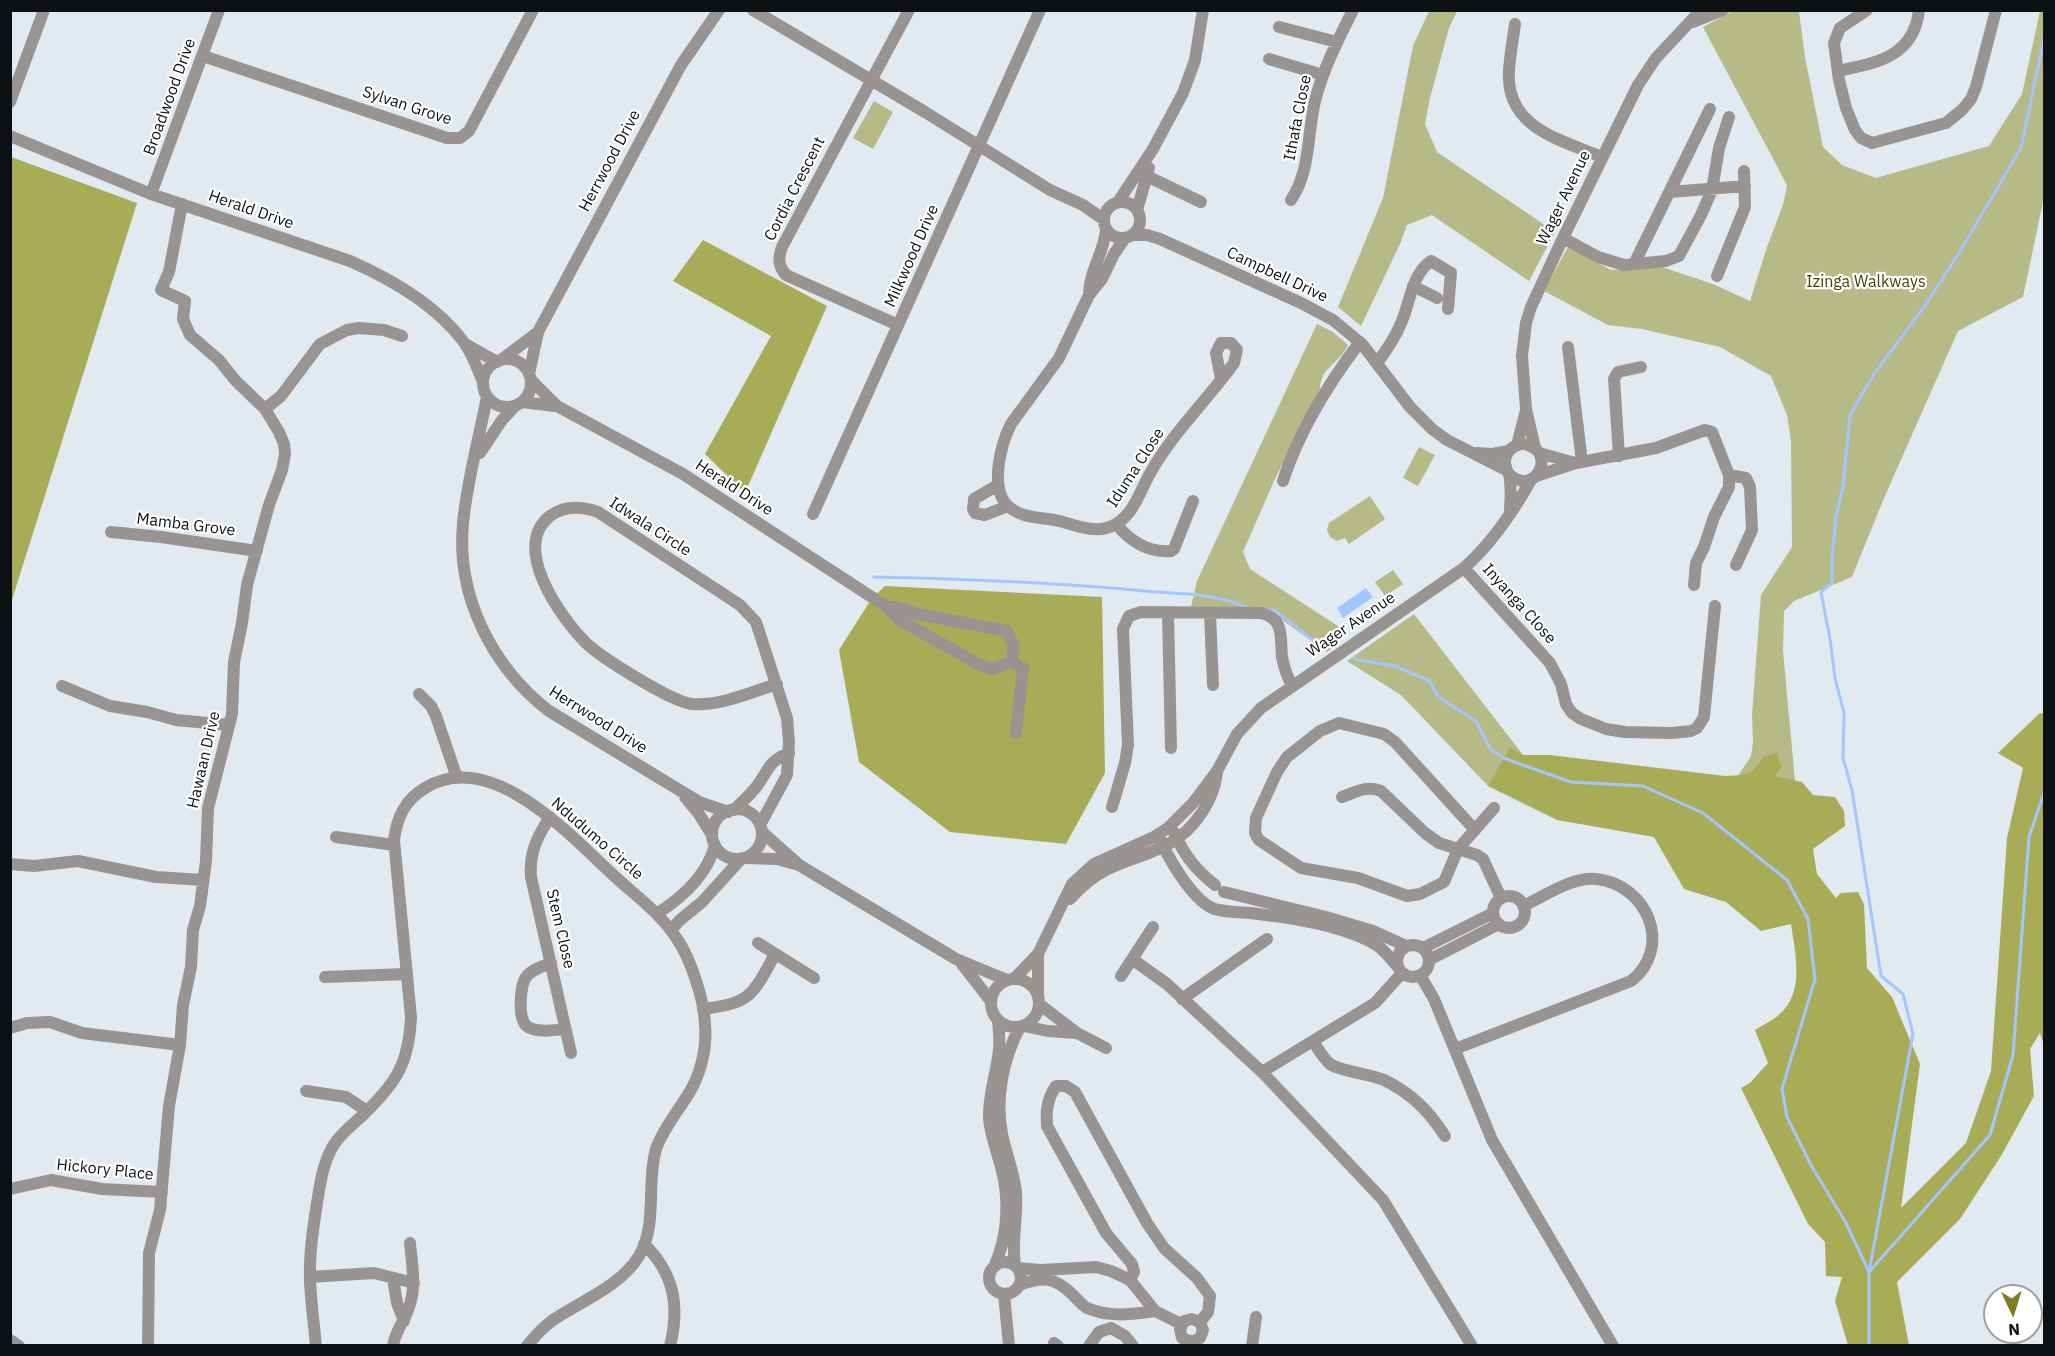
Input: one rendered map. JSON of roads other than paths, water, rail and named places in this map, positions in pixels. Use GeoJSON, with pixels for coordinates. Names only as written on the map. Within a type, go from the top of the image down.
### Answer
{"type":"FeatureCollection","features":[{"type":"Feature","properties":{"kind":"street"},"geometry":{"type":"LineString","coordinates":[[10,102],[44,10]]}},
{"type":"Feature","properties":{"kind":"street","name":"Broadwood Drive"},"geometry":{"type":"LineString","coordinates":[[151,194],[219,10]]}},
{"type":"Feature","properties":{"kind":"street","name":"Sylvan Grove"},"geometry":{"type":"LineString","coordinates":[[203,57],[447,138],[460,138],[469,131],[533,10]]}},
{"type":"Feature","properties":{"kind":"street","name":"Herrwood Drive"},"geometry":{"type":"LineString","coordinates":[[530,377],[538,332],[681,65],[719,10]]}},
{"type":"Feature","properties":{"kind":"street"},"geometry":{"type":"LineString","coordinates":[[753,10],[925,112],[1050,190],[1083,205],[1105,225],[1114,237],[1147,236],[1160,239]]}},
{"type":"Feature","properties":{"kind":"street","name":"Cordia Crescent"},"geometry":{"type":"LineString","coordinates":[[898,326],[786,275],[779,262],[782,247],[909,10]]}},
{"type":"Feature","properties":{"kind":"street","name":"Milkwood Drive"},"geometry":{"type":"LineString","coordinates":[[813,514],[1040,10]]}},
{"type":"Feature","properties":{"kind":"street"},"geometry":{"type":"LineString","coordinates":[[998,485],[974,499],[975,513],[985,515],[1008,506],[998,485],[1005,436],[1011,424],[1059,358],[1089,295],[1102,279],[1114,254],[1139,226],[1138,212],[1142,174],[1191,76],[1203,10]]}},
{"type":"Feature","properties":{"kind":"street","name":"Ithafa Close"},"geometry":{"type":"LineString","coordinates":[[1291,200],[1303,178],[1315,101],[1323,75],[1353,10]]}},
{"type":"Feature","properties":{"kind":"street","name":"Wager Avenue"},"geometry":{"type":"LineString","coordinates":[[1526,409],[1522,356],[1526,323],[1563,238],[1630,99],[1646,71],[1667,45],[1701,10]]}},
{"type":"Feature","properties":{"kind":"street","name":"Wager Avenue"},"geometry":{"type":"LineString","coordinates":[[1691,22],[1722,10]]}},
{"type":"Feature","properties":{"kind":"street"},"geometry":{"type":"LineString","coordinates":[[1838,71],[1883,60],[1895,53],[1910,38],[1919,10]]}},
{"type":"Feature","properties":{"kind":"street"},"geometry":{"type":"LineString","coordinates":[[1862,12],[1840,27],[1834,43],[1846,108],[1855,130],[1861,138],[1872,143],[1946,123],[1971,99],[1996,10]]}},
{"type":"Feature","properties":{"kind":"street"},"geometry":{"type":"LineString","coordinates":[[1515,24],[1509,78],[1511,98],[1517,110],[1529,123],[1602,157]]}},
{"type":"Feature","properties":{"kind":"street"},"geometry":{"type":"LineString","coordinates":[[1279,27],[1337,42]]}},
{"type":"Feature","properties":{"kind":"street"},"geometry":{"type":"LineString","coordinates":[[1269,59],[1323,75]]}},
{"type":"Feature","properties":{"kind":"street"},"geometry":{"type":"LineString","coordinates":[[1634,264],[1710,109]]}},
{"type":"Feature","properties":{"kind":"street"},"geometry":{"type":"LineString","coordinates":[[1563,238],[1611,262],[1624,265],[1666,261],[1680,256],[1712,189],[1719,148],[1729,117]]}},
{"type":"Feature","properties":{"kind":"street","name":"Herald Drive"},"geometry":{"type":"LineString","coordinates":[[10,136],[151,194],[362,266],[431,308],[476,351],[499,361]]}},
{"type":"Feature","properties":{"kind":"street"},"geometry":{"type":"LineString","coordinates":[[1717,276],[1734,229],[1745,207],[1744,171]]}},
{"type":"Feature","properties":{"kind":"street"},"geometry":{"type":"LineString","coordinates":[[1142,174],[1201,202]]}},
{"type":"Feature","properties":{"kind":"street"},"geometry":{"type":"LineString","coordinates":[[1089,295],[1092,274],[1103,247],[1105,225],[1114,204],[1142,174]]}},
{"type":"Feature","properties":{"kind":"street"},"geometry":{"type":"LineString","coordinates":[[1670,192],[1745,186]]}},
{"type":"Feature","properties":{"kind":"street"},"geometry":{"type":"LineString","coordinates":[[1083,205],[1129,203],[1160,239]]}},
{"type":"Feature","properties":{"kind":"street","name":"Hawaan Drive"},"geometry":{"type":"LineString","coordinates":[[148,1346],[149,1253],[160,1210],[169,1106],[180,1045],[183,1005],[191,967],[192,939],[208,848],[207,821],[210,794],[222,761],[233,705],[234,662],[242,623],[244,597],[285,454],[279,432],[265,409],[219,360],[190,335],[183,319],[184,301],[161,291],[168,272],[182,204]]}},
{"type":"Feature","properties":{"kind":"street","name":"Campbell Drive"},"geometry":{"type":"LineString","coordinates":[[1160,239],[1317,310],[1333,320],[1360,342],[1425,423],[1447,440],[1508,473]]}},
{"type":"Feature","properties":{"kind":"street"},"geometry":{"type":"LineString","coordinates":[[1377,363],[1402,321],[1413,286],[1429,262],[1435,262],[1443,267],[1451,276],[1448,309]]}},
{"type":"Feature","properties":{"kind":"street"},"geometry":{"type":"LineString","coordinates":[[1413,286],[1437,298]]}},
{"type":"Feature","properties":{"kind":"street"},"geometry":{"type":"LineString","coordinates":[[265,409],[281,396],[320,344],[347,330],[359,328],[375,328],[402,336]]}},
{"type":"Feature","properties":{"kind":"street","name":"Herrwood Drive"},"geometry":{"type":"LineString","coordinates":[[499,361],[538,332]]}},
{"type":"Feature","properties":{"kind":"street","name":"Herald Drive"},"geometry":{"type":"LineString","coordinates":[[464,342],[483,382]]}},
{"type":"Feature","properties":{"kind":"street"},"geometry":{"type":"LineString","coordinates":[[1283,481],[1290,460],[1319,402],[1339,369],[1360,342]]}},
{"type":"Feature","properties":{"kind":"street"},"geometry":{"type":"LineString","coordinates":[[1568,346],[1579,463]]}},
{"type":"Feature","properties":{"kind":"street"},"geometry":{"type":"LineString","coordinates":[[499,361],[514,361],[526,368],[530,377],[530,388],[519,404],[500,406],[487,397],[483,382],[487,369],[499,361]]}},
{"type":"Feature","properties":{"kind":"street"},"geometry":{"type":"LineString","coordinates":[[1619,456],[1614,380],[1618,372],[1641,367]]}},
{"type":"Feature","properties":{"kind":"street","name":"Herald Drive"},"geometry":{"type":"LineString","coordinates":[[530,377],[557,406],[683,474],[887,607],[898,619],[980,666],[993,669],[1011,662],[1023,668],[1016,733]]}},
{"type":"Feature","properties":{"kind":"street","name":"Iduma Close"},"geometry":{"type":"LineString","coordinates":[[1008,506],[1031,517],[1057,520],[1092,530],[1116,524],[1133,507],[1158,459],[1221,378]]}},
{"type":"Feature","properties":{"kind":"street","name":"Herrwood Drive"},"geometry":{"type":"LineString","coordinates":[[487,397],[463,524],[464,563],[466,582],[477,617],[499,660],[520,686],[549,711],[699,802],[731,811]]}},
{"type":"Feature","properties":{"kind":"street","name":"Herrwood Drive"},"geometry":{"type":"LineString","coordinates":[[474,462],[490,436],[519,404]]}},
{"type":"Feature","properties":{"kind":"street","name":"Herald Drive"},"geometry":{"type":"LineString","coordinates":[[519,404],[557,406]]}},
{"type":"Feature","properties":{"kind":"street"},"geometry":{"type":"LineString","coordinates":[[1509,513],[1508,473],[1505,460],[1513,448],[1526,409]]}},
{"type":"Feature","properties":{"kind":"street"},"geometry":{"type":"LineString","coordinates":[[1526,409],[1542,465],[1533,478]]}},
{"type":"Feature","properties":{"kind":"street"},"geometry":{"type":"LineString","coordinates":[[1508,473],[1520,481],[1579,463],[1671,444],[1705,430],[1712,432],[1729,475],[1728,492],[1714,517],[1696,563],[1694,585]]}},
{"type":"Feature","properties":{"kind":"street"},"geometry":{"type":"LineString","coordinates":[[1472,453],[1492,454],[1526,445],[1537,451],[1579,463]]}},
{"type":"Feature","properties":{"kind":"street"},"geometry":{"type":"LineString","coordinates":[[1729,475],[1746,478],[1750,487],[1752,530],[1736,565]]}},
{"type":"Feature","properties":{"kind":"street","name":"Wager Avenue"},"geometry":{"type":"LineString","coordinates":[[1062,906],[1072,884],[1094,864],[1158,834],[1171,825],[1193,803],[1217,771],[1231,744],[1260,708],[1464,568],[1492,541],[1533,478]]}},
{"type":"Feature","properties":{"kind":"street"},"geometry":{"type":"LineString","coordinates":[[1116,524],[1131,541],[1171,551],[1174,549],[1193,501]]}},
{"type":"Feature","properties":{"kind":"street","name":"Idwala Circle"},"geometry":{"type":"LineString","coordinates":[[761,828],[787,775],[789,753],[787,718],[777,684],[756,622],[750,613],[598,512],[588,508],[566,508],[548,518],[540,526],[535,552],[547,588],[564,618],[577,633],[589,645],[616,664],[668,697],[690,704],[717,702],[777,684]]}},
{"type":"Feature","properties":{"kind":"street","name":"Mamba Grove"},"geometry":{"type":"LineString","coordinates":[[111,532],[257,551]]}},
{"type":"Feature","properties":{"kind":"street","name":"Inyanga Close"},"geometry":{"type":"LineString","coordinates":[[1464,568],[1550,663],[1561,684],[1566,704],[1572,713],[1606,729],[1625,732],[1672,733],[1697,728],[1704,717],[1715,606]]}},
{"type":"Feature","properties":{"kind":"street","name":"Herald Drive"},"geometry":{"type":"LineString","coordinates":[[887,607],[1007,631],[1014,646],[1011,662]]}},
{"type":"Feature","properties":{"kind":"street"},"geometry":{"type":"LineString","coordinates":[[1112,807],[1127,754],[1124,623],[1129,616],[1168,613],[1261,613],[1270,615],[1275,619],[1280,632],[1284,665],[1292,685]]}},
{"type":"Feature","properties":{"kind":"street"},"geometry":{"type":"LineString","coordinates":[[1168,613],[1171,748]]}},
{"type":"Feature","properties":{"kind":"street"},"geometry":{"type":"LineString","coordinates":[[1210,614],[1213,685]]}},
{"type":"Feature","properties":{"kind":"street"},"geometry":{"type":"LineString","coordinates":[[62,686],[110,706],[147,712],[176,720],[229,725]]}},
{"type":"Feature","properties":{"kind":"street"},"geometry":{"type":"LineString","coordinates":[[419,694],[431,706],[436,716],[457,778]]}},
{"type":"Feature","properties":{"kind":"street"},"geometry":{"type":"LineString","coordinates":[[1475,830],[1395,742],[1384,734],[1339,723],[1320,731],[1287,758],[1277,772],[1256,818],[1255,833],[1259,840],[1301,868],[1359,878],[1407,896],[1420,894],[1444,882],[1458,849],[1475,830],[1494,808]]}},
{"type":"Feature","properties":{"kind":"street"},"geometry":{"type":"LineString","coordinates":[[658,913],[675,901],[704,872],[711,858],[715,823],[751,794],[771,762],[789,753]]}},
{"type":"Feature","properties":{"kind":"street","name":"Wager Avenue"},"geometry":{"type":"LineString","coordinates":[[1062,906],[1081,887],[1104,871],[1163,847],[1177,838],[1200,815],[1207,804],[1214,790],[1217,771]]}},
{"type":"Feature","properties":{"kind":"street","name":"Ndudumo Circle"},"geometry":{"type":"LineString","coordinates":[[316,1346],[310,1277],[320,1182],[326,1163],[338,1140],[389,1089],[405,1059],[410,1040],[411,1017],[394,845],[396,826],[402,810],[410,800],[430,785],[457,778],[484,780],[503,786],[550,817],[658,913],[685,954],[703,1009],[705,1025],[705,1046],[693,1085],[664,1131],[657,1147],[652,1166],[649,1227],[640,1255],[623,1275],[551,1322],[527,1346]]}},
{"type":"Feature","properties":{"kind":"street"},"geometry":{"type":"LineString","coordinates":[[1342,797],[1364,788],[1373,787],[1381,791],[1425,833],[1439,843],[1483,859],[1501,898]]}},
{"type":"Feature","properties":{"kind":"street","name":"Herrwood Drive"},"geometry":{"type":"LineString","coordinates":[[681,791],[699,814],[713,840]]}},
{"type":"Feature","properties":{"kind":"street"},"geometry":{"type":"LineString","coordinates":[[731,811],[749,813],[799,865],[957,959],[1010,979],[1029,983],[1039,999],[1077,1033],[1106,1048]]}},
{"type":"Feature","properties":{"kind":"street","name":"Stem Close"},"geometry":{"type":"LineString","coordinates":[[550,817],[534,844],[530,866],[533,892],[571,1053]]}},
{"type":"Feature","properties":{"kind":"street"},"geometry":{"type":"LineString","coordinates":[[1158,834],[1163,847],[1199,898],[1213,909],[1323,925],[1380,947],[1400,969],[1411,977],[1420,975],[1427,969],[1429,960],[1423,948],[1415,945],[1406,946],[1373,931],[1326,917],[1227,894],[1202,875],[1182,852],[1171,825]]}},
{"type":"Feature","properties":{"kind":"street"},"geometry":{"type":"LineString","coordinates":[[671,930],[758,847],[761,828]]}},
{"type":"Feature","properties":{"kind":"street"},"geometry":{"type":"LineString","coordinates":[[336,837],[394,845]]}},
{"type":"Feature","properties":{"kind":"street"},"geometry":{"type":"LineString","coordinates":[[713,840],[722,854],[729,858],[777,859],[799,865]]}},
{"type":"Feature","properties":{"kind":"street"},"geometry":{"type":"LineString","coordinates":[[10,864],[34,866],[78,861],[156,877],[203,879]]}},
{"type":"Feature","properties":{"kind":"street"},"geometry":{"type":"LineString","coordinates":[[1455,1049],[1631,981],[1639,975],[1653,949],[1652,926],[1641,904],[1606,881],[1586,879],[1573,882],[1524,906]]}},
{"type":"Feature","properties":{"kind":"street"},"geometry":{"type":"LineString","coordinates":[[1514,897],[1524,906],[1524,915],[1520,923],[1508,927],[1499,924],[1493,913],[1494,904],[1501,898],[1514,897]]}},
{"type":"Feature","properties":{"kind":"street"},"geometry":{"type":"LineString","coordinates":[[990,1000],[996,988],[1010,979],[1038,954],[1062,906]]}},
{"type":"Feature","properties":{"kind":"street"},"geometry":{"type":"LineString","coordinates":[[1423,948],[1493,913]]}},
{"type":"Feature","properties":{"kind":"street"},"geometry":{"type":"LineString","coordinates":[[1429,960],[1499,924]]}},
{"type":"Feature","properties":{"kind":"street"},"geometry":{"type":"LineString","coordinates":[[1121,976],[1153,927]]}},
{"type":"Feature","properties":{"kind":"street"},"geometry":{"type":"LineString","coordinates":[[1182,999],[1267,939]]}},
{"type":"Feature","properties":{"kind":"street"},"geometry":{"type":"LineString","coordinates":[[758,943],[814,978]]}},
{"type":"Feature","properties":{"kind":"street"},"geometry":{"type":"LineString","coordinates":[[1262,1072],[1375,1003],[1400,969],[1399,952],[1406,946]]}},
{"type":"Feature","properties":{"kind":"street"},"geometry":{"type":"LineString","coordinates":[[703,1009],[739,1002],[748,996],[775,954]]}},
{"type":"Feature","properties":{"kind":"street"},"geometry":{"type":"LineString","coordinates":[[957,959],[968,969],[990,1000],[993,1015],[998,1022],[1000,1044],[990,1090],[989,1118],[991,1135],[1004,1178],[1006,1201],[1002,1245],[990,1275],[990,1284],[996,1291],[1004,1294],[1013,1292],[1019,1285],[1021,1277],[1012,1250],[1016,1192],[1002,1136],[999,1105],[1009,1051],[1022,1027],[1035,1017],[1039,999],[1038,954]]}},
{"type":"Feature","properties":{"kind":"street"},"geometry":{"type":"LineString","coordinates":[[1132,959],[1167,984],[1262,1072],[1383,1200],[1472,1346]]}},
{"type":"Feature","properties":{"kind":"street"},"geometry":{"type":"LineString","coordinates":[[551,963],[533,970],[524,981],[521,1018],[524,1023],[537,1030],[566,1029]]}},
{"type":"Feature","properties":{"kind":"street"},"geometry":{"type":"LineString","coordinates":[[325,977],[407,974]]}},
{"type":"Feature","properties":{"kind":"street"},"geometry":{"type":"LineString","coordinates":[[1420,975],[1434,999],[1492,1140],[1613,1346]]}},
{"type":"Feature","properties":{"kind":"street"},"geometry":{"type":"LineString","coordinates":[[10,1028],[33,1022],[50,1022],[82,1033],[180,1045]]}},
{"type":"Feature","properties":{"kind":"street"},"geometry":{"type":"LineString","coordinates":[[998,1022],[1012,1028],[1077,1033]]}},
{"type":"Feature","properties":{"kind":"street"},"geometry":{"type":"LineString","coordinates":[[1313,1041],[1324,1058],[1335,1066],[1384,1080],[1407,1094],[1431,1116],[1445,1136]]}},
{"type":"Feature","properties":{"kind":"street"},"geometry":{"type":"LineString","coordinates":[[1130,1280],[1134,1272],[1132,1264],[1106,1233],[1047,1126],[1046,1111],[1050,1095],[1056,1086],[1066,1086],[1076,1092],[1147,1223],[1164,1248],[1197,1278],[1210,1296],[1208,1312],[1200,1322]]}},
{"type":"Feature","properties":{"kind":"street"},"geometry":{"type":"LineString","coordinates":[[306,1091],[337,1095],[367,1110]]}},
{"type":"Feature","properties":{"kind":"street","name":"Hickory Place"},"geometry":{"type":"LineString","coordinates":[[10,1189],[51,1180],[102,1189],[162,1192]]}},
{"type":"Feature","properties":{"kind":"street"},"geometry":{"type":"LineString","coordinates":[[393,1346],[394,1336],[404,1321],[413,1298],[414,1283],[410,1243]]}},
{"type":"Feature","properties":{"kind":"street"},"geometry":{"type":"LineString","coordinates":[[644,1244],[663,1266],[671,1286],[675,1310],[670,1346]]}},
{"type":"Feature","properties":{"kind":"street"},"geometry":{"type":"LineString","coordinates":[[994,1267],[1002,1262],[1016,1267],[1040,1270],[1096,1267],[1124,1275],[1155,1311],[1181,1324]]}},
{"type":"Feature","properties":{"kind":"street"},"geometry":{"type":"LineString","coordinates":[[310,1277],[374,1273],[414,1283]]}},
{"type":"Feature","properties":{"kind":"street"},"geometry":{"type":"LineString","coordinates":[[393,1278],[397,1304],[404,1321]]}},
{"type":"Feature","properties":{"kind":"street"},"geometry":{"type":"LineString","coordinates":[[1019,1285],[1036,1280],[1061,1283],[1085,1307],[1102,1313],[1120,1316],[1155,1311]]}},
{"type":"Feature","properties":{"kind":"street"},"geometry":{"type":"LineString","coordinates":[[1004,1294],[1009,1346]]}},
{"type":"Feature","properties":{"kind":"street"},"geometry":{"type":"LineString","coordinates":[[1252,1346],[1256,1317]]}},
{"type":"Feature","properties":{"kind":"street"},"geometry":{"type":"LineString","coordinates":[[1192,1318],[1200,1322],[1202,1335],[1191,1344],[1180,1334],[1181,1324],[1192,1318]]}},
{"type":"Feature","properties":{"kind":"street"},"geometry":{"type":"LineString","coordinates":[[1089,1346],[1099,1332],[1111,1328],[1125,1336],[1133,1346]]}},
{"type":"Feature","properties":{"kind":"street"},"geometry":{"type":"LineString","coordinates":[[10,1340],[19,1346]]}},
{"type":"Feature","properties":{"kind":"water"},"geometry":{"type":"Polygon","coordinates":[[[1366,588],[1373,597],[1343,618],[1337,608],[1366,588]]]}},
{"type":"Feature","properties":{"kind":"waterway"},"geometry":{"type":"LineString","coordinates":[[1869,1272],[1913,1034],[1903,994],[1881,976],[1852,790],[1843,758],[1844,713],[1835,678],[1821,592],[1832,583],[1836,517],[1843,486],[1850,415],[1874,374],[1924,307],[1959,253],[2021,148],[2044,39]]}},
{"type":"Feature","properties":{"kind":"waterway"},"geometry":{"type":"LineString","coordinates":[[874,577],[1043,583],[1184,594],[1223,599],[1248,608]]}},
{"type":"Feature","properties":{"kind":"waterway"},"geometry":{"type":"LineString","coordinates":[[1266,610],[1274,610],[1323,648]]}},
{"type":"Feature","properties":{"kind":"waterway"},"geometry":{"type":"LineString","coordinates":[[1354,659],[1394,666],[1430,681],[1438,697],[1476,721],[1490,749],[1506,759],[1571,782],[1643,786],[1703,813],[1787,880],[1808,919],[1815,979],[1782,1089],[1787,1117],[1812,1167],[1846,1223],[1869,1272]]}},
{"type":"Feature","properties":{"kind":"waterway"},"geometry":{"type":"LineString","coordinates":[[1869,1346],[1869,1272],[1990,1135],[2013,1055],[2029,837],[2044,793]]}},
{"type":"Feature","properties":{"kind":"park label","name":"Izinga Walkways"},"geometry":{"type":"Point","coordinates":[1866,282]}}]}
